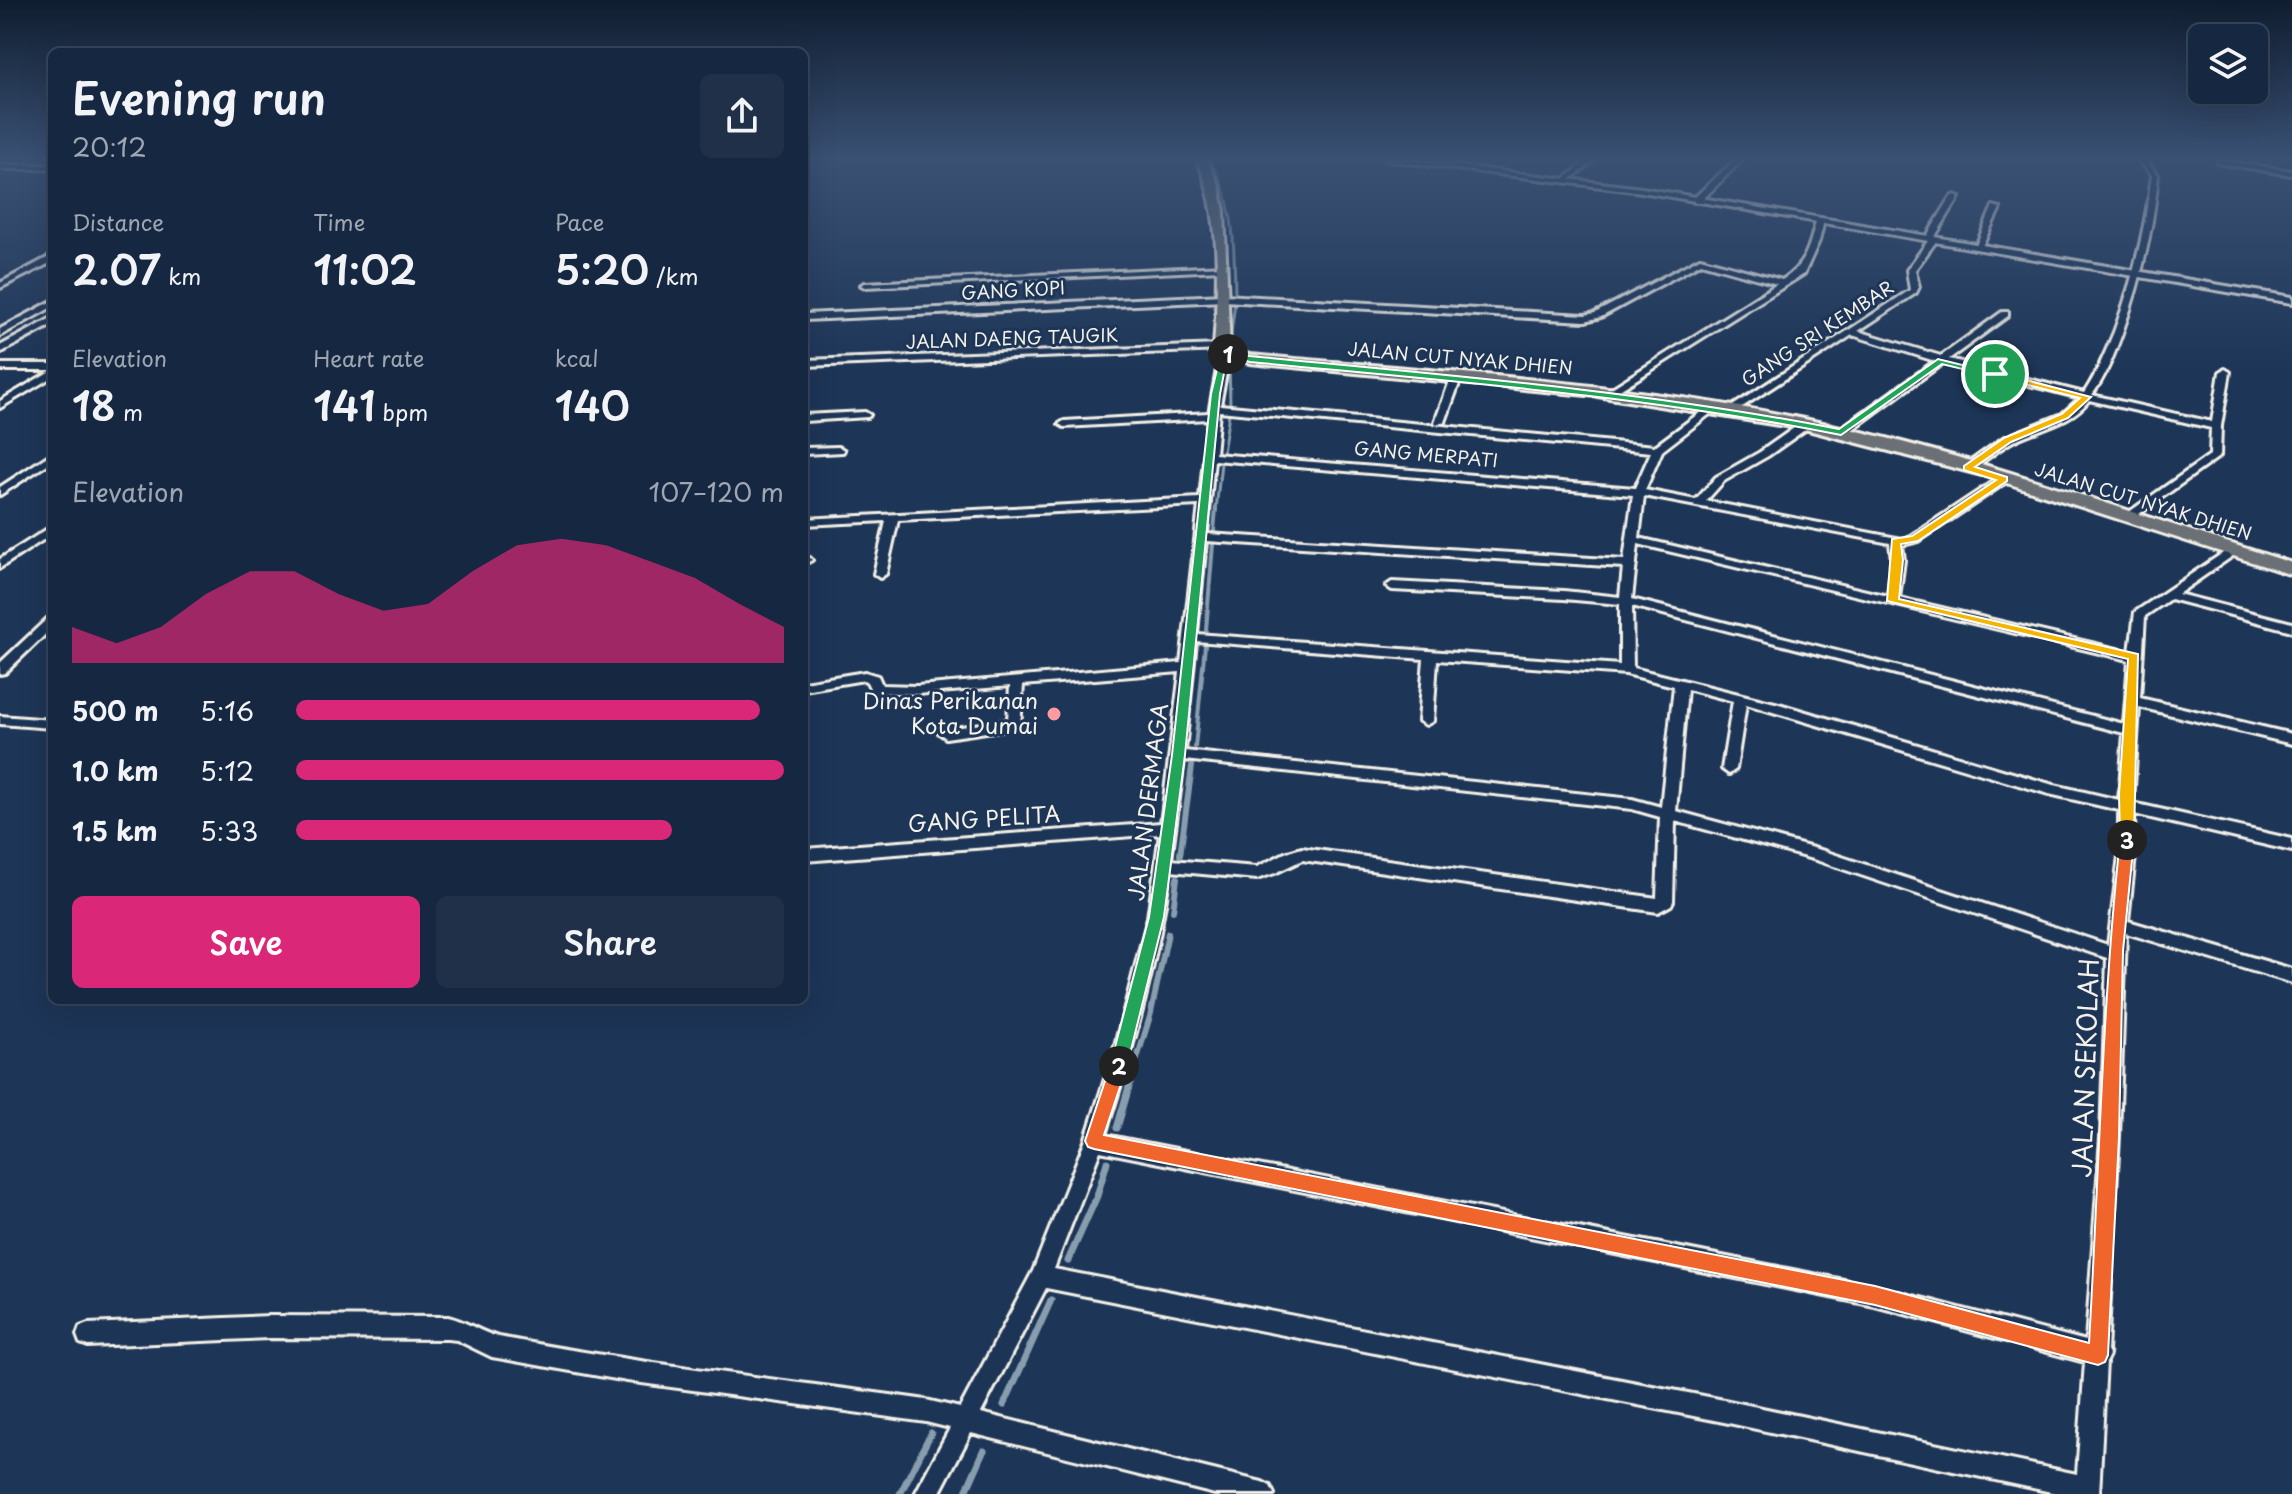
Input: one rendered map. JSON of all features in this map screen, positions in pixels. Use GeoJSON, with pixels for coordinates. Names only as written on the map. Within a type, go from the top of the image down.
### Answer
{"type":"FeatureCollection","features":[{"type":"Feature","properties":{"kind":"main road","name":"JALAN DERMAGA"},"geometry":{"type":"LineString","coordinates":[[1219,230],[1224,298],[1223,351]]}},
{"type":"Feature","properties":{"kind":"main road","name":"JALAN CUT NYAK DHIEN"},"geometry":{"type":"LineString","coordinates":[[1223,351],[1250,359],[1610,393],[1805,425],[1968,468],[2292,569]]}},
{"type":"Feature","properties":{"kind":"street"},"geometry":{"type":"LineString","coordinates":[[1610,393],[1801,272],[1817,230]]}},
{"type":"Feature","properties":{"kind":"street"},"geometry":{"type":"LineString","coordinates":[[1874,230],[2292,300]]}},
{"type":"Feature","properties":{"kind":"street"},"geometry":{"type":"LineString","coordinates":[[1931,239],[1936,230]]}},
{"type":"Feature","properties":{"kind":"street"},"geometry":{"type":"LineString","coordinates":[[1978,246],[1986,230]]}},
{"type":"Feature","properties":{"kind":"street"},"geometry":{"type":"LineString","coordinates":[[1968,468],[2007,440],[2065,416],[2087,397],[2115,343],[2148,230]]}},
{"type":"Feature","properties":{"kind":"street","name":"GANG SRI KEMBAR"},"geometry":{"type":"LineString","coordinates":[[1730,411],[1915,289],[1911,270],[1931,239]]}},
{"type":"Feature","properties":{"kind":"street","name":"GANG KOPI"},"geometry":{"type":"LineString","coordinates":[[808,317],[1224,298],[1585,318],[1606,311],[1700,260],[1783,283]]}},
{"type":"Feature","properties":{"kind":"street"},"geometry":{"type":"LineString","coordinates":[[0,286],[48,261]]}},
{"type":"Feature","properties":{"kind":"street"},"geometry":{"type":"LineString","coordinates":[[865,285],[1221,268]]}},
{"type":"Feature","properties":{"kind":"street"},"geometry":{"type":"LineString","coordinates":[[0,333],[48,306]]}},
{"type":"Feature","properties":{"kind":"street"},"geometry":{"type":"LineString","coordinates":[[1841,433],[2005,314]]}},
{"type":"Feature","properties":{"kind":"street"},"geometry":{"type":"LineString","coordinates":[[0,350],[48,323]]}},
{"type":"Feature","properties":{"kind":"street"},"geometry":{"type":"LineString","coordinates":[[1851,332],[1941,361],[2216,426]]}},
{"type":"Feature","properties":{"kind":"street","name":"JALAN DAENG TAUGIK"},"geometry":{"type":"LineString","coordinates":[[808,363],[1223,351]]}},
{"type":"Feature","properties":{"kind":"street","name":"JALAN DERMAGA"},"geometry":{"type":"LineString","coordinates":[[927,1494],[1041,1277],[1094,1141],[1121,1057],[1156,917],[1178,755],[1223,351]]}},
{"type":"Feature","properties":{"kind":"street"},"geometry":{"type":"LineString","coordinates":[[35,367],[48,359]]}},
{"type":"Feature","properties":{"kind":"street"},"geometry":{"type":"LineString","coordinates":[[0,367],[48,369]]}},
{"type":"Feature","properties":{"kind":"street"},"geometry":{"type":"LineString","coordinates":[[2128,517],[2212,460],[2217,451],[2216,426],[2225,372]]}},
{"type":"Feature","properties":{"kind":"street"},"geometry":{"type":"LineString","coordinates":[[0,405],[48,373]]}},
{"type":"Feature","properties":{"kind":"street"},"geometry":{"type":"LineString","coordinates":[[1440,422],[1456,378]]}},
{"type":"Feature","properties":{"kind":"street"},"geometry":{"type":"LineString","coordinates":[[1626,670],[1629,564],[1639,492],[1657,449],[1712,408]]}},
{"type":"Feature","properties":{"kind":"street"},"geometry":{"type":"LineString","coordinates":[[1064,424],[1216,412],[1657,449]]}},
{"type":"Feature","properties":{"kind":"street"},"geometry":{"type":"LineString","coordinates":[[808,418],[865,415]]}},
{"type":"Feature","properties":{"kind":"street"},"geometry":{"type":"LineString","coordinates":[[1700,502],[1714,481],[1761,455],[1805,425]]}},
{"type":"Feature","properties":{"kind":"street"},"geometry":{"type":"LineString","coordinates":[[808,451],[839,450]]}},
{"type":"Feature","properties":{"kind":"street","name":"GANG MERPATI"},"geometry":{"type":"LineString","coordinates":[[1210,457],[1639,492],[1896,541]]}},
{"type":"Feature","properties":{"kind":"street"},"geometry":{"type":"LineString","coordinates":[[0,492],[48,459]]}},
{"type":"Feature","properties":{"kind":"street"},"geometry":{"type":"LineString","coordinates":[[1893,601],[1898,560],[1896,541],[1915,539],[2004,479]]}},
{"type":"Feature","properties":{"kind":"street"},"geometry":{"type":"LineString","coordinates":[[808,522],[1206,501]]}},
{"type":"Feature","properties":{"kind":"street"},"geometry":{"type":"LineString","coordinates":[[880,574],[893,517]]}},
{"type":"Feature","properties":{"kind":"street"},"geometry":{"type":"LineString","coordinates":[[0,564],[48,532]]}},
{"type":"Feature","properties":{"kind":"street"},"geometry":{"type":"LineString","coordinates":[[1201,537],[1629,564]]}},
{"type":"Feature","properties":{"kind":"street"},"geometry":{"type":"LineString","coordinates":[[1634,540],[2134,657]]}},
{"type":"Feature","properties":{"kind":"street","name":"JALAN SEKOLAH"},"geometry":{"type":"LineString","coordinates":[[2087,1491],[2098,1355],[2116,954],[2127,856],[2130,730],[2139,615],[2172,596],[2233,551]]}},
{"type":"Feature","properties":{"kind":"street"},"geometry":{"type":"LineString","coordinates":[[1392,586],[1627,601],[2130,730]]}},
{"type":"Feature","properties":{"kind":"street"},"geometry":{"type":"LineString","coordinates":[[2172,596],[2292,627]]}},
{"type":"Feature","properties":{"kind":"street"},"geometry":{"type":"LineString","coordinates":[[0,670],[48,625]]}},
{"type":"Feature","properties":{"kind":"street"},"geometry":{"type":"LineString","coordinates":[[1189,637],[1626,670],[1740,698],[1978,770],[2127,810],[2292,845]]}},
{"type":"Feature","properties":{"kind":"street"},"geometry":{"type":"LineString","coordinates":[[1426,721],[1431,654]]}},
{"type":"Feature","properties":{"kind":"street"},"geometry":{"type":"LineString","coordinates":[[808,685],[865,676],[873,679],[877,689],[884,691],[1186,667]]}},
{"type":"Feature","properties":{"kind":"street"},"geometry":{"type":"LineString","coordinates":[[946,733],[1015,724],[1017,681]]}},
{"type":"Feature","properties":{"kind":"street"},"geometry":{"type":"LineString","coordinates":[[1163,865],[1257,873],[1271,870],[1290,855],[1302,854],[1653,906],[1665,901],[1668,814],[1681,683]]}},
{"type":"Feature","properties":{"kind":"street"},"geometry":{"type":"LineString","coordinates":[[1729,769],[1740,698]]}},
{"type":"Feature","properties":{"kind":"street"},"geometry":{"type":"LineString","coordinates":[[2132,701],[2292,739]]}},
{"type":"Feature","properties":{"kind":"street"},"geometry":{"type":"LineString","coordinates":[[0,720],[48,724]]}},
{"type":"Feature","properties":{"kind":"street"},"geometry":{"type":"LineString","coordinates":[[1178,755],[1596,800],[1668,814],[1819,855],[2116,954]]}},
{"type":"Feature","properties":{"kind":"street","name":"GANG PELITA"},"geometry":{"type":"LineString","coordinates":[[808,855],[1168,828]]}},
{"type":"Feature","properties":{"kind":"street"},"geometry":{"type":"LineString","coordinates":[[2119,925],[2292,976]]}},
{"type":"Feature","properties":{"kind":"street"},"geometry":{"type":"LineString","coordinates":[[1094,1141],[1860,1293],[2098,1355]]}},
{"type":"Feature","properties":{"kind":"street"},"geometry":{"type":"LineString","coordinates":[[1041,1277],[1724,1411],[2087,1491]]}},
{"type":"Feature","properties":{"kind":"street"},"geometry":{"type":"LineString","coordinates":[[88,1335],[270,1327],[448,1328],[474,1336],[484,1344],[522,1352],[627,1370],[926,1411],[1262,1494]]}},
{"type":"Feature","properties":{"kind":"waterway"},"geometry":{"type":"LineString","coordinates":[[1232,230],[1235,295]]}},
{"type":"Feature","properties":{"kind":"waterway"},"geometry":{"type":"LineString","coordinates":[[1229,349],[1235,303]]}},
{"type":"Feature","properties":{"kind":"waterway"},"geometry":{"type":"LineString","coordinates":[[1229,359],[1230,405]]}},
{"type":"Feature","properties":{"kind":"waterway"},"geometry":{"type":"LineString","coordinates":[[1223,452],[1229,414]]}},
{"type":"Feature","properties":{"kind":"waterway"},"geometry":{"type":"LineString","coordinates":[[1216,510],[1221,463]]}},
{"type":"Feature","properties":{"kind":"waterway"},"geometry":{"type":"LineString","coordinates":[[1214,531],[1216,508]]}},
{"type":"Feature","properties":{"kind":"waterway"},"geometry":{"type":"LineString","coordinates":[[1206,630],[1213,544]]}},
{"type":"Feature","properties":{"kind":"waterway"},"geometry":{"type":"LineString","coordinates":[[1195,747],[1205,645]]}},
{"type":"Feature","properties":{"kind":"waterway"},"geometry":{"type":"LineString","coordinates":[[1180,855],[1192,766]]}},
{"type":"Feature","properties":{"kind":"waterway"},"geometry":{"type":"LineString","coordinates":[[1173,911],[1177,878]]}},
{"type":"Feature","properties":{"kind":"waterway"},"geometry":{"type":"LineString","coordinates":[[1130,1082],[1151,1013],[1168,933]]}},
{"type":"Feature","properties":{"kind":"waterway"},"geometry":{"type":"LineString","coordinates":[[1117,1128],[1131,1080]]}},
{"type":"Feature","properties":{"kind":"waterway"},"geometry":{"type":"LineString","coordinates":[[1068,1261],[1097,1196],[1107,1162]]}},
{"type":"Feature","properties":{"kind":"waterway"},"geometry":{"type":"LineString","coordinates":[[1004,1405],[1051,1300]]}},
{"type":"Feature","properties":{"kind":"waterway"},"geometry":{"type":"LineString","coordinates":[[900,1494],[931,1433]]}},
{"type":"Feature","properties":{"kind":"waterway"},"geometry":{"type":"LineString","coordinates":[[965,1494],[984,1451]]}},
{"type":"Feature","properties":{"kind":"place","name":"Dinas Perikanan Kota Dumai"},"geometry":{"type":"Point","coordinates":[1054,714]}},
{"type":"Feature","properties":{"kind":"route"},"geometry":{"type":"LineString","coordinates":[[1225,353],[1250,359],[1610,393],[1749,414],[1841,433],[1941,361],[1995,374],[2087,397],[2065,416],[2007,440],[1968,468],[2004,479],[1915,539],[1896,541],[1898,560],[1893,601],[2134,657],[2126,794],[2127,856],[2116,951],[2098,1355],[1875,1296],[1094,1141],[1121,1057],[1156,917],[1178,755],[1216,394],[1225,353]]}}]}
